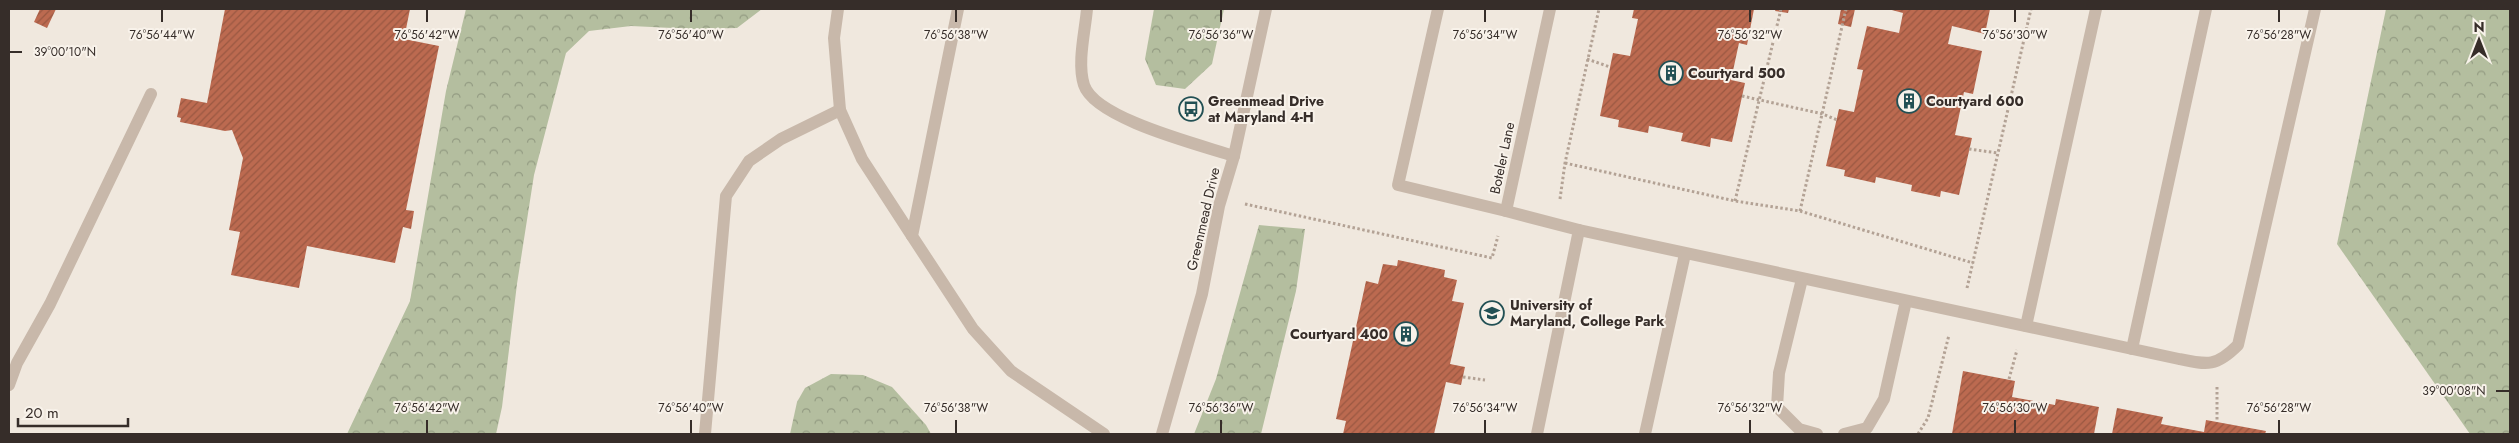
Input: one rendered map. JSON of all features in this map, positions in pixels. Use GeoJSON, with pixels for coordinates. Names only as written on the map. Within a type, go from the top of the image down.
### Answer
{"type":"FeatureCollection","features":[{"type":"Feature","properties":{"kind":"street"},"geometry":{"type":"LineString","coordinates":[[838,9],[834,38],[840,110],[862,159],[973,329],[1011,371],[1104,434]]}},
{"type":"Feature","properties":{"kind":"street"},"geometry":{"type":"LineString","coordinates":[[912,236],[958,9]]}},
{"type":"Feature","properties":{"kind":"street"},"geometry":{"type":"LineString","coordinates":[[1087,9],[1082,62],[1084,86],[1104,109],[1135,123],[1234,156]]}},
{"type":"Feature","properties":{"kind":"street","name":"Greenmead Drive"},"geometry":{"type":"LineString","coordinates":[[1162,434],[1202,294],[1219,206],[1234,156],[1266,9]]}},
{"type":"Feature","properties":{"kind":"street"},"geometry":{"type":"LineString","coordinates":[[1438,9],[1398,185],[1506,211]]}},
{"type":"Feature","properties":{"kind":"street","name":"Boteler Lane"},"geometry":{"type":"LineString","coordinates":[[1550,9],[1506,211],[1685,254],[2204,364],[2224,359],[2238,345],[2315,9]]}},
{"type":"Feature","properties":{"kind":"street"},"geometry":{"type":"LineString","coordinates":[[2026,326],[2096,9]]}},
{"type":"Feature","properties":{"kind":"street"},"geometry":{"type":"LineString","coordinates":[[2132,349],[2206,9]]}},
{"type":"Feature","properties":{"kind":"street"},"geometry":{"type":"LineString","coordinates":[[9,385],[17,364],[50,304],[151,94]]}},
{"type":"Feature","properties":{"kind":"street"},"geometry":{"type":"LineString","coordinates":[[705,434],[726,196],[749,161],[781,139],[840,110]]}},
{"type":"Feature","properties":{"kind":"street"},"geometry":{"type":"LineString","coordinates":[[1537,434],[1580,230]]}},
{"type":"Feature","properties":{"kind":"street"},"geometry":{"type":"LineString","coordinates":[[1645,434],[1685,254]]}},
{"type":"Feature","properties":{"kind":"street"},"geometry":{"type":"LineString","coordinates":[[1802,279],[1779,373],[1777,407],[1799,429],[1816,434]]}},
{"type":"Feature","properties":{"kind":"street"},"geometry":{"type":"LineString","coordinates":[[1844,434],[1867,428],[1884,399],[1906,301]]}},
{"type":"Feature","properties":{"kind":"path"},"geometry":{"type":"LineString","coordinates":[[1557,224],[1565,163],[1599,9]]}},
{"type":"Feature","properties":{"kind":"path"},"geometry":{"type":"LineString","coordinates":[[1735,201],[1781,9]]}},
{"type":"Feature","properties":{"kind":"path"},"geometry":{"type":"LineString","coordinates":[[1800,211],[1846,9]]}},
{"type":"Feature","properties":{"kind":"path"},"geometry":{"type":"LineString","coordinates":[[1918,434],[1928,418],[1951,327],[1962,314],[2031,9]]}},
{"type":"Feature","properties":{"kind":"path"},"geometry":{"type":"LineString","coordinates":[[1587,59],[1610,67]]}},
{"type":"Feature","properties":{"kind":"path"},"geometry":{"type":"LineString","coordinates":[[1742,96],[1823,114],[1837,120]]}},
{"type":"Feature","properties":{"kind":"path"},"geometry":{"type":"LineString","coordinates":[[1969,148],[1998,153]]}},
{"type":"Feature","properties":{"kind":"path"},"geometry":{"type":"LineString","coordinates":[[1565,163],[1735,201],[1800,211],[1973,263]]}},
{"type":"Feature","properties":{"kind":"path"},"geometry":{"type":"LineString","coordinates":[[1250,204],[1492,258],[1506,211]]}},
{"type":"Feature","properties":{"kind":"path"},"geometry":{"type":"LineString","coordinates":[[2009,379],[2018,344]]}},
{"type":"Feature","properties":{"kind":"path"},"geometry":{"type":"LineString","coordinates":[[1463,377],[1485,380]]}},
{"type":"Feature","properties":{"kind":"green space"},"geometry":{"type":"Polygon","coordinates":[[[466,9],[762,9],[737,28],[693,29],[631,26],[589,31],[566,53],[534,175],[517,284],[502,407],[496,434],[347,434],[410,301],[446,91],[466,9]]]}},
{"type":"Feature","properties":{"kind":"green space"},"geometry":{"type":"Polygon","coordinates":[[[1154,9],[1224,9],[1212,64],[1185,89],[1156,85],[1145,59],[1154,9]]]}},
{"type":"Feature","properties":{"kind":"green space"},"geometry":{"type":"Polygon","coordinates":[[[2386,9],[2510,9],[2510,434],[2470,434],[2337,244],[2386,9]]]}},
{"type":"Feature","properties":{"kind":"green space"},"geometry":{"type":"Polygon","coordinates":[[[1259,225],[1305,229],[1296,291],[1261,434],[1194,434],[1216,379],[1259,225]]]}},
{"type":"Feature","properties":{"kind":"green space"},"geometry":{"type":"Polygon","coordinates":[[[831,374],[863,375],[892,387],[926,425],[931,434],[790,434],[797,402],[805,388],[831,374]]]}},
{"type":"Feature","properties":{"kind":"building"},"geometry":{"type":"Polygon","coordinates":[[[40,9],[56,9],[47,28],[34,22],[40,9]]]}},
{"type":"Feature","properties":{"kind":"building"},"geometry":{"type":"Polygon","coordinates":[[[225,9],[410,9],[404,39],[439,46],[406,210],[414,211],[411,229],[403,227],[395,263],[307,246],[299,288],[231,275],[240,232],[229,230],[243,158],[232,130],[225,131],[180,122],[181,118],[177,117],[181,98],[207,103],[225,9]]]}},
{"type":"Feature","properties":{"kind":"building","name":"Courtyard 500"},"geometry":{"type":"Polygon","coordinates":[[[1634,9],[1754,9],[1747,45],[1739,43],[1731,80],[1745,83],[1732,142],[1711,138],[1710,147],[1681,141],[1683,133],[1649,126],[1648,133],[1618,127],[1619,120],[1600,116],[1613,53],[1630,56],[1638,19],[1632,18],[1634,9]]]}},
{"type":"Feature","properties":{"kind":"building"},"geometry":{"type":"Polygon","coordinates":[[[1776,9],[1789,9],[1788,13],[1775,11],[1776,9]]]}},
{"type":"Feature","properties":{"kind":"building"},"geometry":{"type":"Polygon","coordinates":[[[1841,9],[1855,9],[1851,27],[1838,24],[1841,9]]]}},
{"type":"Feature","properties":{"kind":"building","name":"Courtyard 600"},"geometry":{"type":"Polygon","coordinates":[[[1888,9],[1990,9],[1985,34],[1952,26],[1948,44],[1982,51],[1973,94],[1964,92],[1955,135],[1972,138],[1959,195],[1941,191],[1940,197],[1911,191],[1912,185],[1876,177],[1875,183],[1844,176],[1845,170],[1826,166],[1839,109],[1854,112],[1863,70],[1857,69],[1867,26],[1899,33],[1903,13],[1888,9]]]}},
{"type":"Feature","properties":{"kind":"building","name":"Courtyard 400"},"geometry":{"type":"Polygon","coordinates":[[[1398,260],[1445,270],[1444,277],[1457,280],[1452,301],[1464,303],[1450,364],[1465,367],[1461,385],[1446,382],[1434,434],[1343,434],[1346,421],[1336,419],[1366,281],[1378,284],[1383,264],[1397,266],[1398,260]]]}},
{"type":"Feature","properties":{"kind":"building"},"geometry":{"type":"Polygon","coordinates":[[[1963,371],[2015,381],[2012,397],[2055,405],[2056,399],[2099,407],[2094,434],[1952,434],[1963,371]]]}},
{"type":"Feature","properties":{"kind":"building"},"geometry":{"type":"Polygon","coordinates":[[[2117,408],[2163,417],[2161,424],[2204,432],[2206,420],[2266,431],[2265,434],[2112,434],[2117,408]]]}},
{"type":"Feature","properties":{"kind":"place","name":"Courtyard 500"},"geometry":{"type":"Point","coordinates":[1671,73]}},
{"type":"Feature","properties":{"kind":"place","name":"Courtyard 600"},"geometry":{"type":"Point","coordinates":[1909,101]}},
{"type":"Feature","properties":{"kind":"place","name":"Greenmead Drive at Maryland 4-H"},"geometry":{"type":"Point","coordinates":[1191,109]}},
{"type":"Feature","properties":{"kind":"place","name":"University of Maryland, College Park"},"geometry":{"type":"Point","coordinates":[1492,313]}},
{"type":"Feature","properties":{"kind":"place","name":"Courtyard 400"},"geometry":{"type":"Point","coordinates":[1406,334]}}]}
